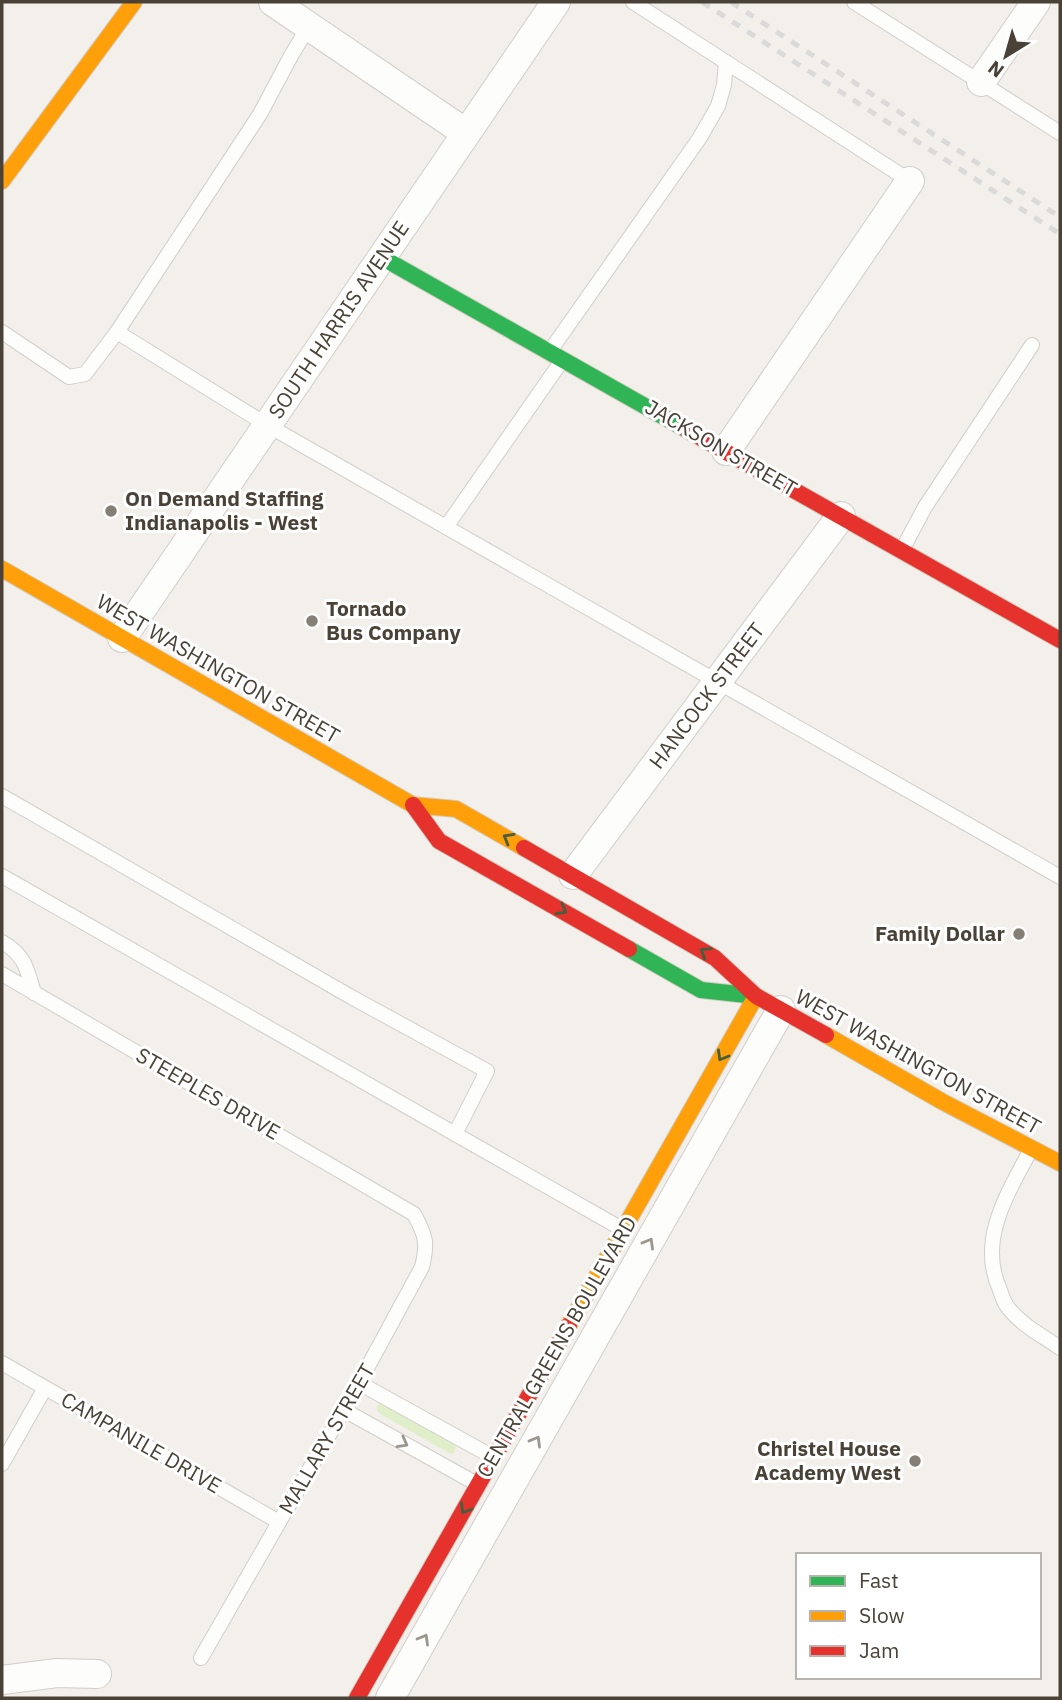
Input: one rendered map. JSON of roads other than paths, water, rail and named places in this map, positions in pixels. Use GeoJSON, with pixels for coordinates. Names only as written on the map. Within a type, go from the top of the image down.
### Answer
{"type":"FeatureCollection","features":[{"type":"Feature","properties":{"kind":"main road"},"geometry":{"type":"LineString","coordinates":[[2,181],[134,2]]}},
{"type":"Feature","properties":{"kind":"main road","name":"JACKSON STREET"},"geometry":{"type":"LineString","coordinates":[[381,257],[1060,640]]}},
{"type":"Feature","properties":{"kind":"main road","name":"WEST WASHINGTON STREET"},"geometry":{"type":"LineString","coordinates":[[2,569],[413,805],[456,809],[715,958],[756,996],[943,1102],[1060,1163]]}},
{"type":"Feature","properties":{"kind":"main road","name":"WEST WASHINGTON STREET"},"geometry":{"type":"LineString","coordinates":[[413,805],[439,841],[701,990],[756,996]]}},
{"type":"Feature","properties":{"kind":"main road","name":"CENTRAL GREENS BOULEVARD"},"geometry":{"type":"LineString","coordinates":[[357,1698],[756,996]]}},
{"type":"Feature","properties":{"kind":"street"},"geometry":{"type":"LineString","coordinates":[[273,2],[466,133]]}},
{"type":"Feature","properties":{"kind":"street","name":"SOUTH HARRIS AVENUE"},"geometry":{"type":"LineString","coordinates":[[122,638],[556,2]]}},
{"type":"Feature","properties":{"kind":"street"},"geometry":{"type":"LineString","coordinates":[[981,82],[1036,2]]}},
{"type":"Feature","properties":{"kind":"street"},"geometry":{"type":"LineString","coordinates":[[726,451],[910,181]]}},
{"type":"Feature","properties":{"kind":"street","name":"HANCOCK STREET"},"geometry":{"type":"LineString","coordinates":[[573,875],[841,516]]}},
{"type":"Feature","properties":{"kind":"street","name":"CENTRAL GREENS BOULEVARD"},"geometry":{"type":"LineString","coordinates":[[390,1698],[781,1010]]}},
{"type":"Feature","properties":{"kind":"street"},"geometry":{"type":"LineString","coordinates":[[2,1679],[57,1673],[96,1674]]}},
{"type":"Feature","properties":{"kind":"lane"},"geometry":{"type":"LineString","coordinates":[[633,2],[910,181]]}},
{"type":"Feature","properties":{"kind":"lane"},"geometry":{"type":"LineString","coordinates":[[854,2],[1060,133]]}},
{"type":"Feature","properties":{"kind":"lane"},"geometry":{"type":"LineString","coordinates":[[2,332],[69,377],[85,374],[117,332],[260,114],[309,26]]}},
{"type":"Feature","properties":{"kind":"lane"},"geometry":{"type":"LineString","coordinates":[[446,527],[699,139],[718,106],[724,85],[726,62]]}},
{"type":"Feature","properties":{"kind":"lane"},"geometry":{"type":"LineString","coordinates":[[117,332],[267,425],[1060,877]]}},
{"type":"Feature","properties":{"kind":"lane"},"geometry":{"type":"LineString","coordinates":[[902,551],[925,507],[1032,345]]}},
{"type":"Feature","properties":{"kind":"lane"},"geometry":{"type":"LineString","coordinates":[[2,796],[353,998],[487,1071],[455,1134]]}},
{"type":"Feature","properties":{"kind":"lane"},"geometry":{"type":"LineString","coordinates":[[2,876],[623,1230]]}},
{"type":"Feature","properties":{"kind":"lane"},"geometry":{"type":"LineString","coordinates":[[2,942],[22,958],[34,993]]}},
{"type":"Feature","properties":{"kind":"lane","name":"STEEPLES DRIVE"},"geometry":{"type":"LineString","coordinates":[[2,974],[414,1214]]}},
{"type":"Feature","properties":{"kind":"lane"},"geometry":{"type":"LineString","coordinates":[[1031,1148],[1002,1205],[992,1238],[993,1276],[1007,1308],[1025,1325],[1060,1348]]}},
{"type":"Feature","properties":{"kind":"lane","name":"MALLARY STREET"},"geometry":{"type":"LineString","coordinates":[[201,1658],[344,1410],[422,1267],[426,1249],[423,1231],[414,1214]]}},
{"type":"Feature","properties":{"kind":"lane","name":"CAMPANILE DRIVE"},"geometry":{"type":"LineString","coordinates":[[2,1363],[279,1522]]}},
{"type":"Feature","properties":{"kind":"lane"},"geometry":{"type":"LineString","coordinates":[[359,1383],[519,1471]]}},
{"type":"Feature","properties":{"kind":"lane"},"geometry":{"type":"LineString","coordinates":[[2,1464],[45,1388]]}},
{"type":"Feature","properties":{"kind":"lane"},"geometry":{"type":"LineString","coordinates":[[344,1410],[503,1499]]}},
{"type":"Feature","properties":{"kind":"railway"},"geometry":{"type":"LineString","coordinates":[[702,2],[1060,234]]}},
{"type":"Feature","properties":{"kind":"railway"},"geometry":{"type":"LineString","coordinates":[[731,2],[1060,217]]}},
{"type":"Feature","properties":{"kind":"place","name":"On Demand Staffing Indianapolis - West"},"geometry":{"type":"Point","coordinates":[111,511]}},
{"type":"Feature","properties":{"kind":"place","name":"Tornado Bus Company"},"geometry":{"type":"Point","coordinates":[312,621]}},
{"type":"Feature","properties":{"kind":"place","name":"Family Dollar"},"geometry":{"type":"Point","coordinates":[1019,934]}},
{"type":"Feature","properties":{"kind":"place","name":"Christel House Academy West"},"geometry":{"type":"Point","coordinates":[915,1461]}}]}
